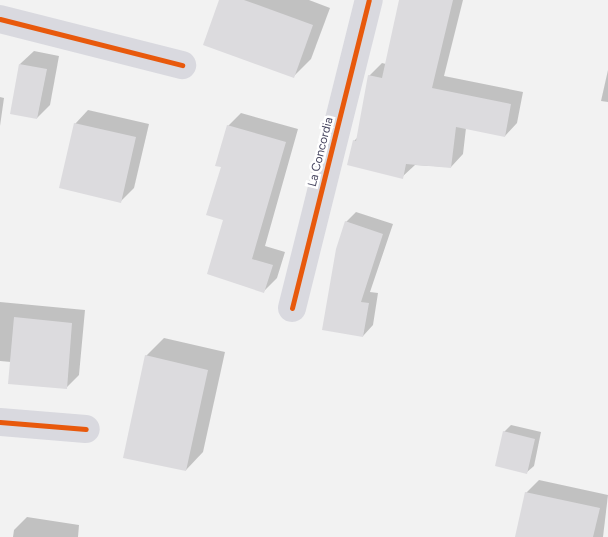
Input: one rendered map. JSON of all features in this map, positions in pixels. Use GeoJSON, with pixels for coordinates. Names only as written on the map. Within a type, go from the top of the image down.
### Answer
{"type":"FeatureCollection","features":[{"type":"Feature","properties":{"kind":"street","name":"La Concordia"},"geometry":{"type":"LineString","coordinates":[[292,308],[368,0]]}},
{"type":"Feature","properties":{"kind":"street"},"geometry":{"type":"LineString","coordinates":[[0,19],[182,65]]}},
{"type":"Feature","properties":{"kind":"street"},"geometry":{"type":"LineString","coordinates":[[0,422],[86,429]]}},
{"type":"Feature","properties":{"kind":"building"},"geometry":{"type":"Polygon","coordinates":[[[219,0],[244,0],[313,25],[294,78],[203,45],[219,0]]]}},
{"type":"Feature","properties":{"kind":"building"},"geometry":{"type":"Polygon","coordinates":[[[399,0],[453,0],[432,88],[511,104],[505,137],[456,127],[451,168],[406,164],[403,179],[347,165],[353,140],[356,141],[368,75],[382,78],[399,0]]]}},
{"type":"Feature","properties":{"kind":"building"},"geometry":{"type":"Polygon","coordinates":[[[19,64],[47,69],[37,119],[10,114],[19,64]]]}},
{"type":"Feature","properties":{"kind":"building"},"geometry":{"type":"Polygon","coordinates":[[[74,123],[136,137],[121,203],[59,188],[74,123]]]}},
{"type":"Feature","properties":{"kind":"building"},"geometry":{"type":"Polygon","coordinates":[[[227,125],[286,142],[252,259],[273,265],[264,293],[207,274],[223,220],[206,215],[221,167],[215,166],[227,125]]]}},
{"type":"Feature","properties":{"kind":"building"},"geometry":{"type":"Polygon","coordinates":[[[345,221],[383,234],[361,302],[369,303],[363,337],[322,330],[336,249],[345,221]]]}},
{"type":"Feature","properties":{"kind":"building"},"geometry":{"type":"Polygon","coordinates":[[[14,317],[72,323],[67,389],[8,384],[14,317]]]}},
{"type":"Feature","properties":{"kind":"building"},"geometry":{"type":"Polygon","coordinates":[[[145,355],[208,370],[186,471],[123,458],[145,355]]]}},
{"type":"Feature","properties":{"kind":"building"},"geometry":{"type":"Polygon","coordinates":[[[503,431],[535,439],[527,474],[495,466],[503,431]]]}},
{"type":"Feature","properties":{"kind":"building"},"geometry":{"type":"Polygon","coordinates":[[[525,492],[600,508],[593,537],[515,537],[525,492]]]}},
{"type":"Feature","properties":{"kind":"cycle path"},"geometry":{"type":"LineString","coordinates":[[292,308],[369,0]]}},
{"type":"Feature","properties":{"kind":"cycle path"},"geometry":{"type":"LineString","coordinates":[[0,19],[182,65]]}},
{"type":"Feature","properties":{"kind":"cycle path"},"geometry":{"type":"LineString","coordinates":[[0,422],[86,429]]}}]}
